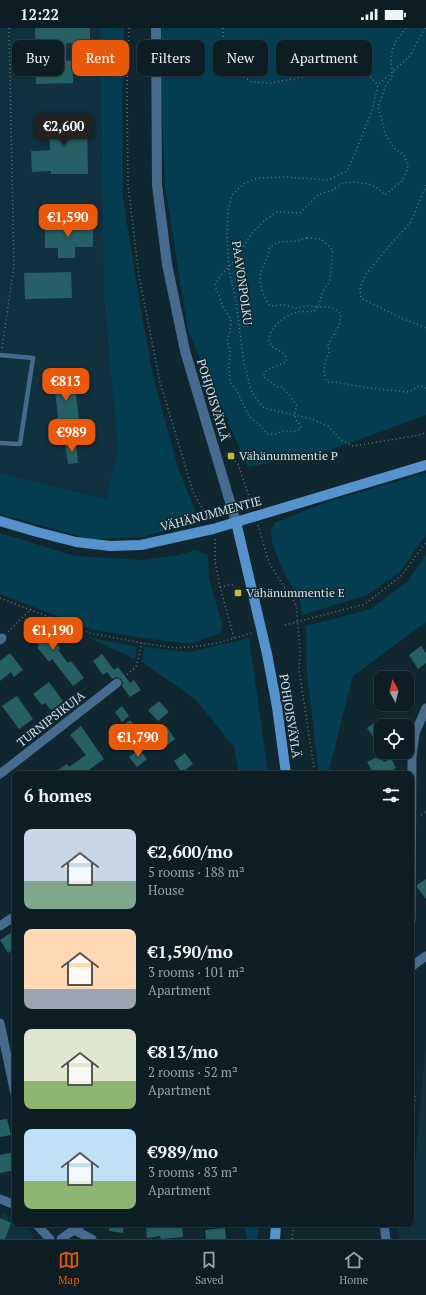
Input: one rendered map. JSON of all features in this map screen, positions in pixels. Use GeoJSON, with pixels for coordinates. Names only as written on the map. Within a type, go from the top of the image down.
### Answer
{"type":"FeatureCollection","features":[{"type":"Feature","properties":{"kind":"main road","name":"VÄHÄNUMMENTIE"},"geometry":{"type":"LineString","coordinates":[[0,521],[76,542],[110,546],[141,544],[213,529],[426,465]]}},
{"type":"Feature","properties":{"kind":"main road","name":"POHJOISVÄYLÄ"},"geometry":{"type":"LineString","coordinates":[[236,522],[277,707],[286,771]]}},
{"type":"Feature","properties":{"kind":"main road"},"geometry":{"type":"LineString","coordinates":[[275,1239],[276,1227]]}},
{"type":"Feature","properties":{"kind":"street","name":"POHJOISVÄYLÄ"},"geometry":{"type":"LineString","coordinates":[[156,28],[157,185],[167,264],[185,351],[236,522]]}},
{"type":"Feature","properties":{"kind":"street","name":"TURNIPSIKUJA"},"geometry":{"type":"LineString","coordinates":[[0,774],[117,683]]}},
{"type":"Feature","properties":{"kind":"street"},"geometry":{"type":"LineString","coordinates":[[412,771],[415,733],[426,708]]}},
{"type":"Feature","properties":{"kind":"street"},"geometry":{"type":"LineString","coordinates":[[0,926],[12,918]]}},
{"type":"Feature","properties":{"kind":"street"},"geometry":{"type":"LineString","coordinates":[[414,965],[426,956]]}},
{"type":"Feature","properties":{"kind":"street"},"geometry":{"type":"LineString","coordinates":[[0,1023],[12,1071]]}},
{"type":"Feature","properties":{"kind":"street"},"geometry":{"type":"LineString","coordinates":[[0,1199],[12,1204]]}},
{"type":"Feature","properties":{"kind":"street"},"geometry":{"type":"LineString","coordinates":[[39,1227],[50,1239]]}},
{"type":"Feature","properties":{"kind":"street"},"geometry":{"type":"LineString","coordinates":[[60,1239],[78,1227]]}},
{"type":"Feature","properties":{"kind":"street"},"geometry":{"type":"LineString","coordinates":[[384,1227],[386,1239]]}},
{"type":"Feature","properties":{"kind":"street"},"geometry":{"type":"LineString","coordinates":[[74,1230],[92,1239]]}},
{"type":"Feature","properties":{"kind":"lane"},"geometry":{"type":"LineString","coordinates":[[0,356],[33,358],[20,444],[0,443]]}},
{"type":"Feature","properties":{"kind":"path"},"geometry":{"type":"LineString","coordinates":[[0,356],[14,266],[9,28]]}},
{"type":"Feature","properties":{"kind":"path"},"geometry":{"type":"LineString","coordinates":[[128,28],[128,184],[139,276],[162,390],[193,492],[208,516],[213,529],[216,544],[215,561],[220,587],[234,638]]}},
{"type":"Feature","properties":{"kind":"path"},"geometry":{"type":"LineString","coordinates":[[223,28],[223,39],[228,59],[236,72],[252,82],[271,83],[351,68],[367,73],[378,85],[410,56],[425,28]]}},
{"type":"Feature","properties":{"kind":"path"},"geometry":{"type":"LineString","coordinates":[[406,28],[396,41],[392,51],[391,64],[393,72],[391,79],[386,85],[378,107],[386,136],[394,148],[405,156],[408,168],[402,181],[385,195],[377,188],[368,184],[354,182],[343,183],[331,191],[319,194],[300,213],[277,212],[264,221],[252,233],[236,259],[221,275],[216,285],[223,307],[231,319],[230,332],[227,339],[230,351],[230,382],[238,393],[249,416],[262,426],[267,434],[277,434],[281,431],[293,432],[300,429],[301,426],[294,415],[297,406],[291,397],[282,387],[276,387],[263,376],[267,370],[286,362],[286,357],[282,352],[271,346],[269,339],[273,330],[281,320],[292,314],[303,311],[313,312],[318,307],[323,291],[330,281],[333,250],[321,239],[307,238],[295,242],[278,242],[269,248],[268,259],[262,270],[260,283],[263,295],[270,306],[286,305],[295,308],[307,306],[318,307],[327,306],[337,310],[341,314],[339,326],[328,344],[329,353],[325,362],[324,373],[327,382],[409,392],[421,386],[426,388]]}},
{"type":"Feature","properties":{"kind":"path","name":"PAAVONPOLKU"},"geometry":{"type":"LineString","coordinates":[[378,85],[372,111],[347,171],[328,180],[285,177],[258,178],[245,183],[232,195],[228,210],[227,236],[229,267],[236,302],[244,364],[252,393],[264,408],[312,419],[328,426],[342,440],[353,446],[414,436],[426,432]]}},
{"type":"Feature","properties":{"kind":"path"},"geometry":{"type":"LineString","coordinates":[[426,185],[411,222],[366,274],[360,288],[361,298],[401,318],[426,328]]}},
{"type":"Feature","properties":{"kind":"path"},"geometry":{"type":"LineString","coordinates":[[212,443],[231,456],[238,464],[256,516],[269,563],[296,605],[300,651],[299,670],[315,771]]}},
{"type":"Feature","properties":{"kind":"path"},"geometry":{"type":"LineString","coordinates":[[286,625],[365,604],[401,576],[426,542]]}},
{"type":"Feature","properties":{"kind":"path"},"geometry":{"type":"LineString","coordinates":[[220,587],[234,584]]}},
{"type":"Feature","properties":{"kind":"path"},"geometry":{"type":"LineString","coordinates":[[0,598],[90,633],[175,648],[191,647],[253,633]]}},
{"type":"Feature","properties":{"kind":"path"},"geometry":{"type":"LineString","coordinates":[[1,639],[31,609]]}},
{"type":"Feature","properties":{"kind":"path"},"geometry":{"type":"LineString","coordinates":[[117,683],[136,667],[142,643]]}},
{"type":"Feature","properties":{"kind":"path"},"geometry":{"type":"LineString","coordinates":[[414,1096],[414,1113]]}},
{"type":"Feature","properties":{"kind":"path"},"geometry":{"type":"LineString","coordinates":[[292,1239],[294,1227]]}},
{"type":"Feature","properties":{"kind":"shaded area"},"geometry":{"type":"Polygon","coordinates":[[[0,28],[100,28],[100,40],[72,40],[72,76],[101,76],[104,299],[118,450],[107,499],[0,473],[0,28]]]}},
{"type":"Feature","properties":{"kind":"shaded area"},"geometry":{"type":"Polygon","coordinates":[[[100,28],[124,28],[124,40],[100,40],[100,28]]]}},
{"type":"Feature","properties":{"kind":"shaded area"},"geometry":{"type":"Polygon","coordinates":[[[162,28],[426,28],[426,415],[325,452],[248,467],[188,331],[165,186],[161,76],[205,76],[205,40],[161,40],[162,28]]]}},
{"type":"Feature","properties":{"kind":"shaded area"},"geometry":{"type":"Polygon","coordinates":[[[101,76],[123,76],[123,198],[139,300],[153,376],[178,468],[199,521],[143,537],[90,539],[0,514],[0,473],[106,499],[118,450],[104,299],[101,76]]]}},
{"type":"Feature","properties":{"kind":"shaded area"},"geometry":{"type":"Polygon","coordinates":[[[426,473],[426,535],[400,572],[367,595],[302,615],[300,600],[284,573],[272,543],[271,529],[276,522],[330,501],[426,473]]]}},
{"type":"Feature","properties":{"kind":"shaded area"},"geometry":{"type":"Polygon","coordinates":[[[0,533],[75,556],[143,560],[179,555],[195,550],[208,555],[209,579],[222,624],[220,633],[190,644],[91,629],[0,594],[0,533]]]}},
{"type":"Feature","properties":{"kind":"shaded area"},"geometry":{"type":"Polygon","coordinates":[[[426,555],[426,622],[353,676],[329,771],[319,771],[307,675],[306,626],[371,609],[407,582],[426,555]]]}},
{"type":"Feature","properties":{"kind":"shaded area"},"geometry":{"type":"Polygon","coordinates":[[[87,637],[137,647],[135,659],[87,637]]]}},
{"type":"Feature","properties":{"kind":"shaded area"},"geometry":{"type":"Polygon","coordinates":[[[249,638],[268,771],[238,771],[234,747],[195,699],[142,662],[144,647],[191,652],[249,638]]]}},
{"type":"Feature","properties":{"kind":"shaded area"},"geometry":{"type":"Polygon","coordinates":[[[426,1044],[426,1239],[399,1239],[397,1227],[414,1227],[415,1164],[426,1044]]]}},
{"type":"Feature","properties":{"kind":"shaded area"},"geometry":{"type":"Polygon","coordinates":[[[2,1213],[12,1217],[12,1227],[26,1227],[32,1233],[34,1239],[0,1239],[2,1213]]]}},
{"type":"Feature","properties":{"kind":"shaded area"},"geometry":{"type":"Polygon","coordinates":[[[245,1227],[258,1227],[258,1239],[247,1239],[245,1227]]]}},
{"type":"Feature","properties":{"kind":"building"},"geometry":{"type":"Polygon","coordinates":[[[35,28],[90,28],[90,40],[72,40],[72,43],[66,43],[66,61],[72,61],[73,83],[36,84],[36,76],[64,76],[64,40],[35,40],[35,28]]]}},
{"type":"Feature","properties":{"kind":"building"},"geometry":{"type":"Polygon","coordinates":[[[49,116],[87,116],[88,174],[51,174],[51,171],[32,172],[31,151],[50,150],[49,116]]]}},
{"type":"Feature","properties":{"kind":"building"},"geometry":{"type":"Polygon","coordinates":[[[57,218],[75,218],[75,229],[93,229],[93,247],[75,247],[75,258],[58,258],[58,248],[45,248],[45,229],[57,229],[57,218]]]}},
{"type":"Feature","properties":{"kind":"building"},"geometry":{"type":"Polygon","coordinates":[[[71,272],[72,298],[25,299],[24,273],[71,272]]]}},
{"type":"Feature","properties":{"kind":"building"},"geometry":{"type":"Polygon","coordinates":[[[68,372],[69,379],[74,379],[80,427],[58,429],[54,381],[57,381],[56,374],[68,372]]]}},
{"type":"Feature","properties":{"kind":"building"},"geometry":{"type":"Polygon","coordinates":[[[76,442],[78,463],[68,464],[65,444],[76,442]]]}},
{"type":"Feature","properties":{"kind":"building"},"geometry":{"type":"Polygon","coordinates":[[[36,617],[60,648],[58,650],[68,663],[71,661],[84,678],[73,686],[52,659],[49,662],[37,647],[39,646],[24,626],[36,617]]]}},
{"type":"Feature","properties":{"kind":"building"},"geometry":{"type":"Polygon","coordinates":[[[421,646],[426,653],[426,663],[418,669],[409,655],[421,646]]]}},
{"type":"Feature","properties":{"kind":"building"},"geometry":{"type":"Polygon","coordinates":[[[10,653],[23,670],[14,677],[11,672],[0,681],[0,661],[10,653]]]}},
{"type":"Feature","properties":{"kind":"building"},"geometry":{"type":"Polygon","coordinates":[[[102,654],[114,670],[118,667],[130,683],[134,680],[141,690],[130,697],[122,686],[123,683],[121,679],[117,677],[112,679],[107,672],[103,675],[93,661],[102,654]]]}},
{"type":"Feature","properties":{"kind":"building"},"geometry":{"type":"Polygon","coordinates":[[[49,682],[63,701],[51,710],[45,703],[42,705],[33,694],[49,682]]]}},
{"type":"Feature","properties":{"kind":"building"},"geometry":{"type":"Polygon","coordinates":[[[17,696],[33,719],[19,729],[2,706],[17,696]]]}},
{"type":"Feature","properties":{"kind":"building"},"geometry":{"type":"Polygon","coordinates":[[[159,701],[169,712],[158,721],[148,710],[159,701]]]}},
{"type":"Feature","properties":{"kind":"building"},"geometry":{"type":"Polygon","coordinates":[[[122,706],[129,716],[122,722],[115,712],[122,706]]]}},
{"type":"Feature","properties":{"kind":"building"},"geometry":{"type":"Polygon","coordinates":[[[130,720],[141,734],[129,744],[118,730],[130,720]]]}},
{"type":"Feature","properties":{"kind":"building"},"geometry":{"type":"Polygon","coordinates":[[[374,723],[374,738],[367,728],[374,723]]]}},
{"type":"Feature","properties":{"kind":"building"},"geometry":{"type":"Polygon","coordinates":[[[81,726],[104,759],[87,771],[56,771],[67,764],[69,767],[86,755],[70,735],[81,726]]]}},
{"type":"Feature","properties":{"kind":"building"},"geometry":{"type":"Polygon","coordinates":[[[167,727],[175,739],[161,750],[152,738],[167,727]]]}},
{"type":"Feature","properties":{"kind":"building"},"geometry":{"type":"Polygon","coordinates":[[[139,749],[147,759],[137,767],[129,757],[139,749]]]}},
{"type":"Feature","properties":{"kind":"building"},"geometry":{"type":"Polygon","coordinates":[[[185,753],[193,764],[184,771],[181,771],[174,761],[185,753]]]}},
{"type":"Feature","properties":{"kind":"building"},"geometry":{"type":"Polygon","coordinates":[[[374,758],[382,759],[384,762],[392,759],[396,768],[390,771],[372,771],[367,762],[374,758]]]}},
{"type":"Feature","properties":{"kind":"building"},"geometry":{"type":"Polygon","coordinates":[[[426,879],[426,899],[417,885],[426,879]]]}},
{"type":"Feature","properties":{"kind":"building"},"geometry":{"type":"Polygon","coordinates":[[[12,932],[12,950],[8,953],[0,940],[12,932]]]}},
{"type":"Feature","properties":{"kind":"building"},"geometry":{"type":"Polygon","coordinates":[[[7,1119],[11,1135],[0,1137],[0,1120],[7,1119]]]}},
{"type":"Feature","properties":{"kind":"building"},"geometry":{"type":"Polygon","coordinates":[[[12,1152],[12,1171],[0,1173],[0,1155],[12,1152]]]}},
{"type":"Feature","properties":{"kind":"building"},"geometry":{"type":"Polygon","coordinates":[[[0,1218],[11,1223],[5,1239],[0,1239],[0,1218]]]}},
{"type":"Feature","properties":{"kind":"building"},"geometry":{"type":"Polygon","coordinates":[[[109,1227],[124,1227],[123,1233],[109,1231],[109,1227]]]}},
{"type":"Feature","properties":{"kind":"building"},"geometry":{"type":"Polygon","coordinates":[[[146,1227],[182,1227],[183,1237],[161,1239],[160,1236],[147,1238],[146,1227]]]}},
{"type":"Feature","properties":{"kind":"building"},"geometry":{"type":"Polygon","coordinates":[[[225,1228],[226,1239],[206,1239],[205,1230],[225,1228]]]}},
{"type":"Feature","properties":{"kind":"place","name":"Vähänummentie P"},"geometry":{"type":"Point","coordinates":[231,456]}},
{"type":"Feature","properties":{"kind":"place","name":"Vähänummentie E"},"geometry":{"type":"Point","coordinates":[238,593]}}]}
